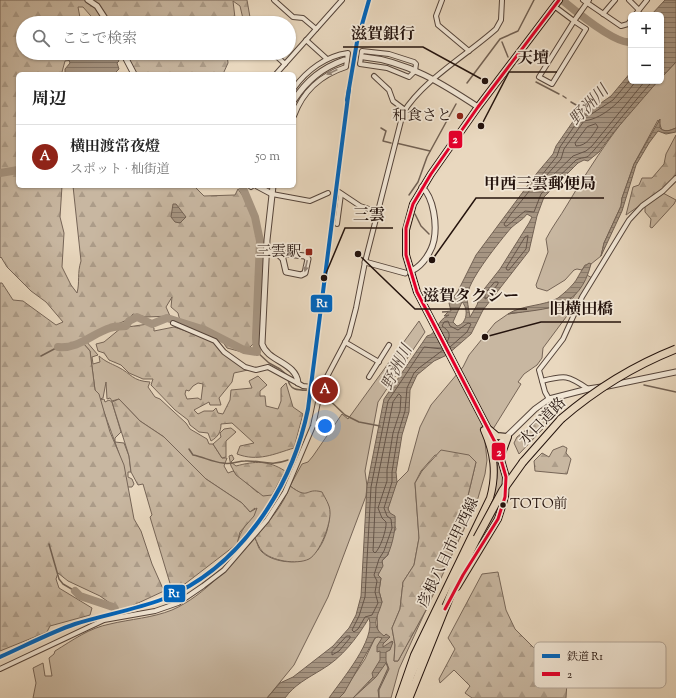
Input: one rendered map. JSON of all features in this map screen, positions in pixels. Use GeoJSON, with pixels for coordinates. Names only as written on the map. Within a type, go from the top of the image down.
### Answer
{"type":"FeatureCollection","features":[{"type":"Feature","properties":{"kind":"highway","name":"水口道路"},"geometry":{"type":"LineString","coordinates":[[409,698],[458,576],[503,490],[530,452],[561,419],[596,390],[618,376],[676,349]]}},
{"type":"Feature","properties":{"kind":"highway","name":"水口道路"},"geometry":{"type":"LineString","coordinates":[[403,698],[428,634],[454,580],[458,576]]}},
{"type":"Feature","properties":{"kind":"main road","name":"彦根八日市甲西線"},"geometry":{"type":"LineString","coordinates":[[399,698],[414,655],[490,498],[493,486],[494,463],[491,437],[487,428],[421,302],[410,274],[405,240],[411,211],[422,188],[478,107],[557,2]]}},
{"type":"Feature","properties":{"kind":"main road","name":"彦根八日市甲西線"},"geometry":{"type":"LineString","coordinates":[[445,609],[463,575],[494,528],[501,513],[505,496],[506,477],[501,458],[497,446],[480,415]]}},
{"type":"Feature","properties":{"kind":"main road"},"geometry":{"type":"LineString","coordinates":[[491,437],[508,437],[501,458]]}},
{"type":"Feature","properties":{"kind":"main road"},"geometry":{"type":"LineString","coordinates":[[494,463],[497,446]]}},
{"type":"Feature","properties":{"kind":"street"},"geometry":{"type":"LineString","coordinates":[[88,0],[97,6],[103,16]]}},
{"type":"Feature","properties":{"kind":"street"},"geometry":{"type":"LineString","coordinates":[[274,0],[292,16]]}},
{"type":"Feature","properties":{"kind":"street"},"geometry":{"type":"LineString","coordinates":[[296,51],[342,0]]}},
{"type":"Feature","properties":{"kind":"street"},"geometry":{"type":"LineString","coordinates":[[442,0],[436,16],[438,25],[469,51]]}},
{"type":"Feature","properties":{"kind":"street"},"geometry":{"type":"LineString","coordinates":[[0,668],[104,620],[155,611],[178,603],[224,570],[259,530],[285,492],[314,426],[321,390],[345,342],[354,318],[365,262],[405,110],[419,93],[496,29],[502,20],[502,0]]}},
{"type":"Feature","properties":{"kind":"street"},"geometry":{"type":"LineString","coordinates":[[602,14],[615,0]]}},
{"type":"Feature","properties":{"kind":"street"},"geometry":{"type":"LineString","coordinates":[[629,0],[639,10],[647,0]]}},
{"type":"Feature","properties":{"kind":"street"},"geometry":{"type":"LineString","coordinates":[[557,2],[575,19],[586,30],[552,84],[539,77],[575,19],[586,2],[621,26],[628,24]]}},
{"type":"Feature","properties":{"kind":"street"},"geometry":{"type":"LineString","coordinates":[[296,17],[303,18],[316,29]]}},
{"type":"Feature","properties":{"kind":"street"},"geometry":{"type":"LineString","coordinates":[[306,40],[327,59]]}},
{"type":"Feature","properties":{"kind":"street"},"geometry":{"type":"LineString","coordinates":[[362,50],[389,54],[414,62],[416,64],[415,71],[409,77],[387,68],[360,64],[362,50]]}},
{"type":"Feature","properties":{"kind":"street"},"geometry":{"type":"LineString","coordinates":[[296,86],[305,75],[327,59],[348,53],[346,67],[327,75],[318,81],[305,95],[296,112]]}},
{"type":"Feature","properties":{"kind":"street"},"geometry":{"type":"LineString","coordinates":[[364,57],[387,61],[415,71],[434,80],[478,107]]}},
{"type":"Feature","properties":{"kind":"street"},"geometry":{"type":"LineString","coordinates":[[127,60],[133,72]]}},
{"type":"Feature","properties":{"kind":"street"},"geometry":{"type":"LineString","coordinates":[[281,60],[285,64]]}},
{"type":"Feature","properties":{"kind":"street"},"geometry":{"type":"LineString","coordinates":[[278,72],[288,60]]}},
{"type":"Feature","properties":{"kind":"street"},"geometry":{"type":"LineString","coordinates":[[296,97],[313,76],[332,64],[344,60]]}},
{"type":"Feature","properties":{"kind":"street"},"geometry":{"type":"LineString","coordinates":[[374,76],[389,90],[393,101],[405,110]]}},
{"type":"Feature","properties":{"kind":"street"},"geometry":{"type":"LineString","coordinates":[[549,399],[539,370],[563,339],[582,297],[629,220],[642,206],[663,191],[676,178]]}},
{"type":"Feature","properties":{"kind":"street"},"geometry":{"type":"LineString","coordinates":[[261,188],[272,194],[310,200],[328,193]]}},
{"type":"Feature","properties":{"kind":"street"},"geometry":{"type":"LineString","coordinates":[[273,188],[267,240],[262,344],[268,354],[292,369],[298,379],[298,383]]}},
{"type":"Feature","properties":{"kind":"street"},"geometry":{"type":"LineString","coordinates":[[414,270],[426,257],[435,239],[430,200],[427,192],[422,188]]}},
{"type":"Feature","properties":{"kind":"street"},"geometry":{"type":"LineString","coordinates":[[337,224],[340,193],[360,206],[378,212]]}},
{"type":"Feature","properties":{"kind":"street"},"geometry":{"type":"LineString","coordinates":[[267,252],[305,256],[308,259],[305,273],[301,275],[286,272],[284,262],[278,254]]}},
{"type":"Feature","properties":{"kind":"street"},"geometry":{"type":"LineString","coordinates":[[284,262],[295,255]]}},
{"type":"Feature","properties":{"kind":"street"},"geometry":{"type":"LineString","coordinates":[[365,262],[405,274]]}},
{"type":"Feature","properties":{"kind":"street"},"geometry":{"type":"LineString","coordinates":[[173,324],[214,341],[224,352],[245,367],[256,370],[268,367],[288,379],[321,390]]}},
{"type":"Feature","properties":{"kind":"street"},"geometry":{"type":"LineString","coordinates":[[345,342],[379,362]]}},
{"type":"Feature","properties":{"kind":"street"},"geometry":{"type":"LineString","coordinates":[[369,377],[389,345]]}},
{"type":"Feature","properties":{"kind":"street"},"geometry":{"type":"LineString","coordinates":[[497,446],[530,414],[549,399],[588,389],[676,372]]}},
{"type":"Feature","properties":{"kind":"street"},"geometry":{"type":"LineString","coordinates":[[542,380],[562,376],[578,382],[588,389]]}},
{"type":"Feature","properties":{"kind":"green space"},"geometry":{"type":"Polygon","coordinates":[[[0,0],[247,0],[250,16],[242,16],[240,6],[233,1],[235,16],[91,16],[83,7],[78,7],[80,16],[16,16],[16,60],[74,60],[65,61],[62,72],[16,72],[16,188],[62,188],[60,217],[64,233],[62,267],[77,293],[81,261],[73,188],[196,188],[204,196],[235,195],[238,189],[251,209],[259,231],[255,342],[246,351],[242,352],[227,348],[222,341],[212,333],[181,325],[178,313],[171,307],[172,297],[166,307],[170,316],[146,317],[133,314],[127,320],[83,339],[83,343],[90,351],[95,390],[99,394],[110,432],[124,465],[134,519],[141,531],[152,564],[164,591],[121,611],[100,596],[68,581],[58,573],[56,579],[59,588],[92,608],[90,615],[50,626],[47,632],[0,651],[0,283],[2,283],[13,300],[23,301],[56,325],[63,322],[46,302],[31,291],[7,267],[1,257],[0,258],[0,0]]]}},
{"type":"Feature","properties":{"kind":"green space"},"geometry":{"type":"Polygon","coordinates":[[[128,60],[228,60],[228,63],[224,72],[136,72],[128,60]]]}},
{"type":"Feature","properties":{"kind":"green space"},"geometry":{"type":"Polygon","coordinates":[[[676,62],[676,128],[668,131],[662,130],[658,120],[634,164],[622,198],[621,206],[604,243],[601,256],[591,264],[585,265],[582,270],[574,270],[565,280],[547,291],[537,288],[536,285],[548,252],[546,239],[551,230],[598,156],[620,125],[655,84],[664,84],[664,75],[676,62]]]}},
{"type":"Feature","properties":{"kind":"green space"},"geometry":{"type":"Polygon","coordinates":[[[676,135],[676,176],[662,190],[626,215],[633,187],[639,185],[642,178],[652,178],[664,164],[666,154],[676,135]]]}},
{"type":"Feature","properties":{"kind":"green space"},"geometry":{"type":"Polygon","coordinates":[[[663,193],[676,200],[652,228],[650,227],[651,219],[645,212],[645,205],[663,193]]]}},
{"type":"Feature","properties":{"kind":"green space"},"geometry":{"type":"Polygon","coordinates":[[[587,275],[592,278],[578,301],[543,348],[542,358],[537,365],[524,374],[518,382],[521,384],[485,442],[487,460],[485,474],[478,498],[465,527],[461,525],[476,462],[435,455],[421,471],[415,483],[419,538],[414,565],[403,582],[400,609],[392,628],[395,645],[394,661],[398,661],[426,610],[399,669],[391,698],[339,698],[365,659],[375,638],[378,637],[377,614],[382,602],[379,591],[381,578],[378,577],[378,575],[382,561],[388,555],[392,535],[396,529],[388,509],[390,498],[397,482],[408,471],[420,427],[431,405],[463,367],[469,355],[495,323],[508,314],[560,306],[573,298],[587,275]]]}},
{"type":"Feature","properties":{"kind":"green space"},"geometry":{"type":"Polygon","coordinates":[[[419,321],[425,332],[378,402],[365,471],[367,486],[366,496],[328,597],[294,665],[267,698],[33,698],[36,683],[33,668],[43,663],[45,676],[52,676],[49,658],[55,651],[95,628],[157,615],[184,604],[217,578],[255,538],[261,551],[272,558],[287,562],[294,562],[301,561],[313,555],[321,545],[327,531],[329,524],[328,504],[309,493],[300,493],[290,486],[302,464],[308,462],[313,456],[342,414],[348,419],[419,321]]]}},
{"type":"Feature","properties":{"kind":"green space"},"geometry":{"type":"Polygon","coordinates":[[[148,324],[154,328],[154,331],[174,327],[192,333],[208,334],[218,346],[248,370],[234,373],[232,382],[219,398],[221,405],[210,405],[209,402],[194,410],[198,414],[204,411],[213,411],[216,408],[218,413],[223,414],[230,400],[231,390],[252,388],[249,381],[258,376],[267,385],[260,391],[260,396],[265,396],[266,406],[278,409],[281,401],[281,388],[286,383],[293,407],[303,414],[294,448],[273,455],[259,457],[237,454],[240,446],[254,443],[232,423],[221,424],[219,434],[211,441],[208,433],[199,432],[190,425],[188,420],[175,410],[151,385],[153,379],[143,379],[129,373],[121,365],[109,360],[104,353],[98,351],[96,344],[104,342],[121,328],[148,324]],[[198,383],[189,391],[186,390],[185,394],[187,399],[198,398],[201,400],[203,384],[198,383]]]}},
{"type":"Feature","properties":{"kind":"green space"},"geometry":{"type":"Polygon","coordinates":[[[86,337],[86,341],[98,355],[92,357],[93,364],[100,362],[99,356],[136,379],[150,382],[148,387],[155,397],[160,399],[186,423],[190,429],[207,439],[209,444],[213,444],[222,458],[227,458],[224,466],[228,473],[233,471],[257,492],[272,495],[279,485],[259,517],[237,544],[242,530],[255,508],[250,512],[242,503],[206,479],[164,437],[140,421],[119,399],[112,401],[110,398],[107,399],[106,382],[103,398],[100,399],[95,390],[90,351],[83,343],[82,339],[86,337]]]}},
{"type":"Feature","properties":{"kind":"green space"},"geometry":{"type":"Polygon","coordinates":[[[104,399],[105,402],[109,400],[112,402],[121,432],[115,438],[115,442],[124,443],[129,456],[131,472],[128,472],[128,477],[132,479],[134,484],[132,487],[127,487],[119,454],[100,400],[104,399]]]}},
{"type":"Feature","properties":{"kind":"green space"},"geometry":{"type":"Polygon","coordinates":[[[119,399],[140,421],[164,437],[206,479],[242,503],[250,512],[257,508],[254,516],[240,532],[237,544],[177,590],[172,590],[150,517],[152,515],[143,484],[138,485],[131,472],[129,456],[112,402],[119,399]]]}},
{"type":"Feature","properties":{"kind":"green space"},"geometry":{"type":"Polygon","coordinates":[[[548,413],[557,414],[519,454],[514,443],[517,437],[548,413]]]}},
{"type":"Feature","properties":{"kind":"green space"},"geometry":{"type":"Polygon","coordinates":[[[231,428],[236,432],[226,441],[226,457],[222,458],[213,444],[221,437],[220,433],[224,429],[231,428]]]}},
{"type":"Feature","properties":{"kind":"green space"},"geometry":{"type":"Polygon","coordinates":[[[563,446],[567,448],[566,453],[571,459],[567,474],[535,471],[534,461],[542,453],[549,457],[553,450],[563,446]]]}},
{"type":"Feature","properties":{"kind":"green space"},"geometry":{"type":"Polygon","coordinates":[[[441,450],[469,455],[476,462],[461,525],[465,527],[426,610],[398,661],[394,661],[395,645],[392,628],[400,609],[403,582],[414,565],[419,538],[415,483],[422,471],[441,450]]]}},
{"type":"Feature","properties":{"kind":"green space"},"geometry":{"type":"Polygon","coordinates":[[[232,455],[234,459],[231,462],[236,466],[261,462],[279,467],[285,471],[272,495],[263,496],[236,475],[231,466],[229,456],[232,455]]]}},
{"type":"Feature","properties":{"kind":"green space"},"geometry":{"type":"Polygon","coordinates":[[[500,457],[505,479],[500,513],[463,574],[472,541],[494,491],[497,458],[500,457]]]}},
{"type":"Feature","properties":{"kind":"green space"},"geometry":{"type":"Polygon","coordinates":[[[290,486],[301,493],[313,491],[322,492],[330,509],[327,530],[317,551],[309,559],[298,562],[278,560],[271,557],[262,551],[255,538],[280,507],[290,486]]]}},
{"type":"Feature","properties":{"kind":"green space"},"geometry":{"type":"Polygon","coordinates":[[[498,572],[506,610],[515,629],[534,648],[534,688],[567,688],[566,698],[472,698],[465,693],[470,686],[454,670],[440,683],[439,679],[455,649],[448,638],[482,574],[498,572]]]}},
{"type":"Feature","properties":{"kind":"water"},"geometry":{"type":"Polygon","coordinates":[[[665,0],[676,0],[676,62],[664,75],[664,12],[654,12],[665,0]]]}},
{"type":"Feature","properties":{"kind":"water"},"geometry":{"type":"Polygon","coordinates":[[[69,60],[118,60],[117,63],[119,69],[116,72],[65,72],[65,69],[70,63],[69,60]]]}},
{"type":"Feature","properties":{"kind":"water"},"geometry":{"type":"Polygon","coordinates":[[[628,76],[628,84],[655,84],[613,133],[599,152],[588,161],[584,160],[578,163],[544,197],[537,216],[529,251],[483,310],[471,334],[447,355],[434,361],[417,375],[410,390],[409,412],[402,435],[396,472],[397,482],[388,509],[390,513],[395,516],[394,535],[388,555],[382,561],[383,566],[378,575],[381,578],[379,591],[382,602],[376,624],[379,632],[384,636],[386,634],[390,637],[383,644],[383,647],[392,641],[393,642],[390,650],[386,652],[386,661],[389,669],[379,690],[379,698],[378,690],[388,668],[386,663],[376,677],[353,698],[373,677],[372,673],[380,660],[380,651],[377,652],[377,646],[382,638],[378,637],[375,638],[344,693],[339,698],[329,698],[363,648],[368,637],[370,627],[369,618],[354,640],[336,660],[306,679],[285,698],[267,698],[280,683],[293,677],[333,646],[349,628],[356,615],[361,596],[367,486],[384,399],[427,336],[431,335],[442,320],[449,315],[444,316],[448,312],[442,312],[451,311],[449,303],[458,291],[476,255],[537,173],[553,154],[556,146],[583,107],[588,112],[611,96],[628,76]],[[527,214],[511,228],[474,278],[467,296],[470,317],[477,305],[481,293],[500,269],[532,217],[527,214]],[[462,302],[453,322],[457,326],[463,322],[466,316],[466,308],[462,302]]]}},
{"type":"Feature","properties":{"kind":"water"},"geometry":{"type":"Polygon","coordinates":[[[660,119],[660,128],[662,130],[666,131],[676,128],[676,132],[666,134],[658,131],[649,143],[636,165],[622,211],[601,256],[604,243],[621,206],[622,198],[634,164],[660,119]]]}},
{"type":"Feature","properties":{"kind":"water"},"geometry":{"type":"Polygon","coordinates":[[[173,204],[176,204],[186,217],[180,223],[175,222],[171,217],[173,204]]]}},
{"type":"Feature","properties":{"kind":"water"},"geometry":{"type":"Polygon","coordinates":[[[589,263],[591,264],[586,279],[579,291],[570,299],[549,308],[508,314],[519,309],[547,303],[558,298],[576,281],[584,267],[589,263]]]}},
{"type":"Feature","properties":{"kind":"waterway"},"geometry":{"type":"LineString","coordinates":[[467,83],[500,39],[518,31],[534,0]]}},
{"type":"Feature","properties":{"kind":"waterway"},"geometry":{"type":"LineString","coordinates":[[562,0],[606,33],[628,42]]}},
{"type":"Feature","properties":{"kind":"waterway"},"geometry":{"type":"LineString","coordinates":[[502,42],[508,57]]}},
{"type":"Feature","properties":{"kind":"waterway"},"geometry":{"type":"LineString","coordinates":[[536,82],[559,94]]}},
{"type":"Feature","properties":{"kind":"waterway","name":"野洲川"},"geometry":{"type":"LineString","coordinates":[[571,102],[583,109]]}},
{"type":"Feature","properties":{"kind":"waterway"},"geometry":{"type":"LineString","coordinates":[[409,195],[418,182],[427,157],[456,104]]}},
{"type":"Feature","properties":{"kind":"waterway"},"geometry":{"type":"LineString","coordinates":[[381,128],[386,131],[383,141],[391,143]]}},
{"type":"Feature","properties":{"kind":"waterway"},"geometry":{"type":"LineString","coordinates":[[396,143],[430,151]]}},
{"type":"Feature","properties":{"kind":"waterway"},"geometry":{"type":"LineString","coordinates":[[0,173],[16,170]]}},
{"type":"Feature","properties":{"kind":"waterway"},"geometry":{"type":"LineString","coordinates":[[58,347],[73,346],[104,330],[126,326],[129,321],[137,317],[152,324],[167,318],[205,330],[244,350],[257,352],[256,338],[260,241],[255,217],[243,188]]}},
{"type":"Feature","properties":{"kind":"waterway"},"geometry":{"type":"LineString","coordinates":[[415,214],[421,226],[429,234]]}},
{"type":"Feature","properties":{"kind":"waterway"},"geometry":{"type":"LineString","coordinates":[[41,356],[58,347]]}},
{"type":"Feature","properties":{"kind":"waterway"},"geometry":{"type":"LineString","coordinates":[[257,352],[269,363],[287,375]]}},
{"type":"Feature","properties":{"kind":"waterway"},"geometry":{"type":"LineString","coordinates":[[288,379],[292,388],[321,392],[345,415],[359,422],[380,426]]}},
{"type":"Feature","properties":{"kind":"waterway"},"geometry":{"type":"LineString","coordinates":[[644,385],[676,392]]}},
{"type":"Feature","properties":{"kind":"waterway"},"geometry":{"type":"LineString","coordinates":[[189,449],[193,455],[215,462],[231,463],[251,461],[276,463],[288,460]]}},
{"type":"Feature","properties":{"kind":"waterway"},"geometry":{"type":"LineString","coordinates":[[49,544],[59,579],[63,584],[75,591]]}},
{"type":"Feature","properties":{"kind":"waterway"},"geometry":{"type":"LineString","coordinates":[[75,591],[80,596],[115,609]]}},
{"type":"Feature","properties":{"kind":"tunnel"},"geometry":{"type":"LineString","coordinates":[[344,60],[364,57]]}},
{"type":"Feature","properties":{"kind":"rail line","name":"R1"},"geometry":{"type":"LineString","coordinates":[[347,100],[357,42],[369,0]]}},
{"type":"Feature","properties":{"kind":"rail line","name":"R1"},"geometry":{"type":"LineString","coordinates":[[0,657],[46,635],[75,624],[152,603],[191,585],[216,567],[238,546],[258,522],[275,496],[289,468],[300,439],[308,409],[349,89]]}},
{"type":"Feature","properties":{"kind":"transit line","name":"2"},"geometry":{"type":"LineString","coordinates":[[445,609],[463,575],[498,519],[505,497],[506,477],[497,446],[417,292],[406,255],[406,228],[413,204],[431,174],[478,107],[559,0]]}},
{"type":"Feature","properties":{"kind":"place","name":"滋賀銀行"},"geometry":{"type":"Point","coordinates":[485,81]}},
{"type":"Feature","properties":{"kind":"place","name":"和食さと"},"geometry":{"type":"Point","coordinates":[460,116]}},
{"type":"Feature","properties":{"kind":"place","name":"天壇"},"geometry":{"type":"Point","coordinates":[481,126]}},
{"type":"Feature","properties":{"kind":"place","name":"三雲駅"},"geometry":{"type":"Point","coordinates":[309,252]}},
{"type":"Feature","properties":{"kind":"place","name":"滋賀タクシー"},"geometry":{"type":"Point","coordinates":[358,254]}},
{"type":"Feature","properties":{"kind":"place","name":"甲西三雲郵便局"},"geometry":{"type":"Point","coordinates":[432,260]}},
{"type":"Feature","properties":{"kind":"place","name":"三雲"},"geometry":{"type":"Point","coordinates":[324,278]}},
{"type":"Feature","properties":{"kind":"place","name":"旧横田橋"},"geometry":{"type":"Point","coordinates":[485,337]}},
{"type":"Feature","properties":{"kind":"place","name":"横田渡常夜燈"},"geometry":{"type":"Point","coordinates":[325,390]}},
{"type":"Feature","properties":{"kind":"place","name":"TOTO前"},"geometry":{"type":"Point","coordinates":[503,505]}}]}
